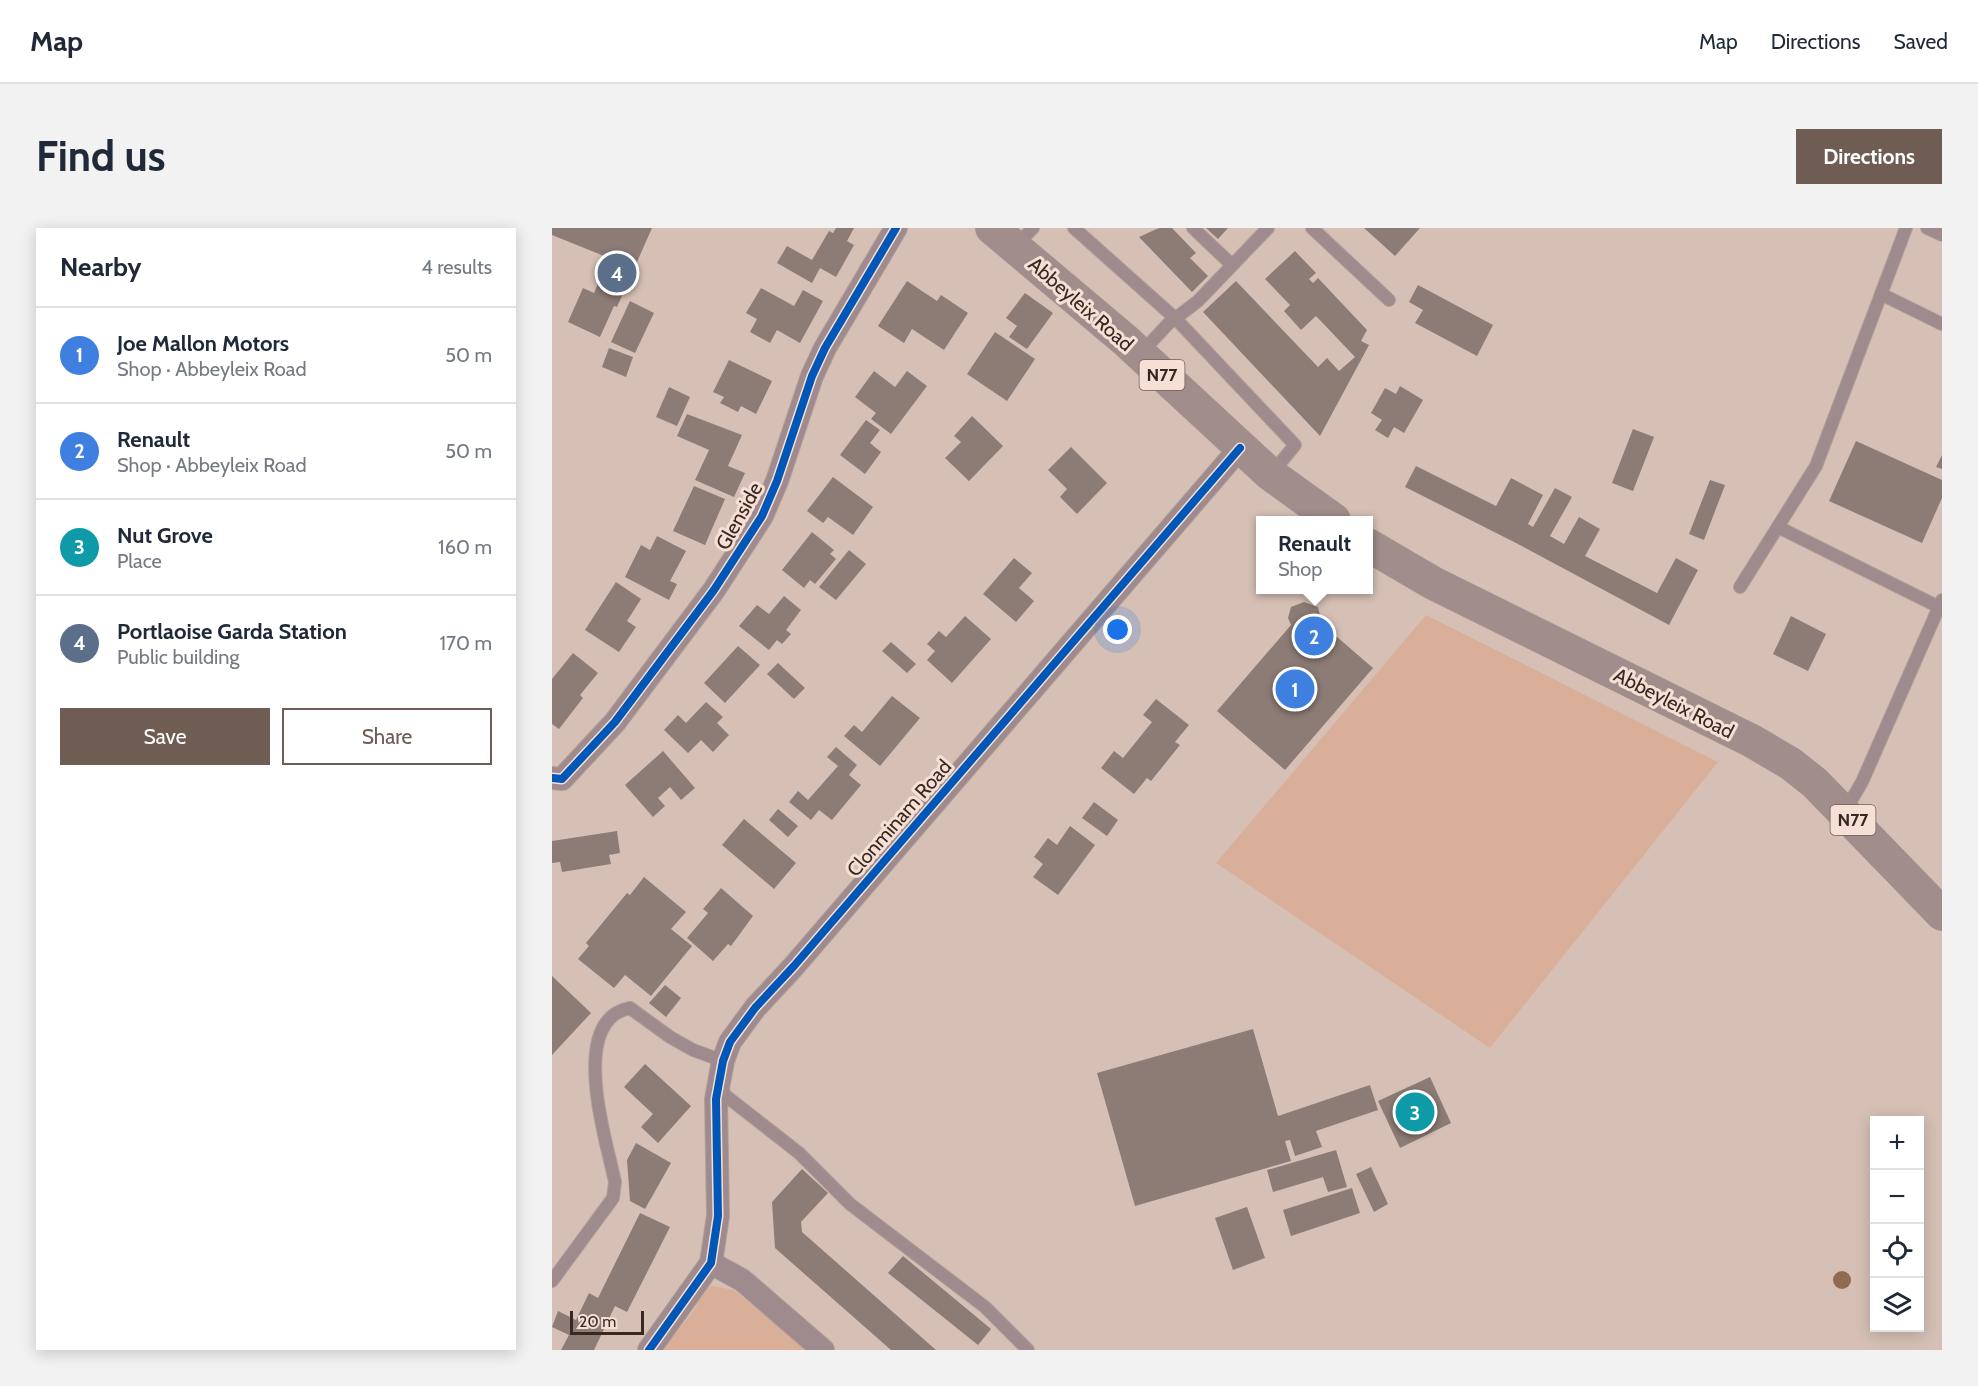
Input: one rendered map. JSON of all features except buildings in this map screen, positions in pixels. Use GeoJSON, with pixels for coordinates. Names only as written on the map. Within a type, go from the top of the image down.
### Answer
{"type":"FeatureCollection","features":[{"type":"Feature","properties":{"kind":"main road","name":"Abbeyleix Road"},"geometry":{"type":"LineString","coordinates":[[1013,234],[1240,448],[1270,474],[1328,516]]}},
{"type":"Feature","properties":{"kind":"main road","name":"Abbeyleix Road"},"geometry":{"type":"LineString","coordinates":[[1373,548],[1433,583],[1752,741],[1791,764],[1844,811],[1942,914]]}},
{"type":"Feature","properties":{"kind":"street","name":"Glenside"},"geometry":{"type":"LineString","coordinates":[[552,778],[562,779],[615,722],[714,590],[762,516],[777,481],[812,376],[825,348],[896,228]]}},
{"type":"Feature","properties":{"kind":"street","name":"Clonminam Road"},"geometry":{"type":"LineString","coordinates":[[711,1263],[718,1216],[721,1071],[730,1042],[755,1008],[794,966],[1240,448]]}},
{"type":"Feature","properties":{"kind":"street"},"geometry":{"type":"LineString","coordinates":[[649,1350],[711,1263],[742,1280],[823,1350]]}},
{"type":"Feature","properties":{"kind":"lane"},"geometry":{"type":"LineString","coordinates":[[1074,228],[1176,319],[1295,446],[1270,474]]}},
{"type":"Feature","properties":{"kind":"lane"},"geometry":{"type":"LineString","coordinates":[[1193,228],[1232,266]]}},
{"type":"Feature","properties":{"kind":"lane"},"geometry":{"type":"LineString","coordinates":[[1139,354],[1198,301],[1268,228]]}},
{"type":"Feature","properties":{"kind":"lane"},"geometry":{"type":"LineString","coordinates":[[1312,228],[1389,300]]}},
{"type":"Feature","properties":{"kind":"lane"},"geometry":{"type":"LineString","coordinates":[[1740,587],[1816,466],[1906,228]]}},
{"type":"Feature","properties":{"kind":"lane"},"geometry":{"type":"LineString","coordinates":[[1927,228],[1942,235]]}},
{"type":"Feature","properties":{"kind":"lane"},"geometry":{"type":"LineString","coordinates":[[1881,294],[1942,324]]}},
{"type":"Feature","properties":{"kind":"lane"},"geometry":{"type":"LineString","coordinates":[[1778,527],[1940,603],[1862,782],[1844,811]]}},
{"type":"Feature","properties":{"kind":"lane"},"geometry":{"type":"LineString","coordinates":[[552,1281],[613,1198],[615,1182],[595,1083],[594,1052],[600,1034],[610,1020],[621,1010],[630,1008],[721,1071],[726,1096],[799,1153],[850,1204],[985,1307],[1028,1350]]}},
{"type":"Feature","properties":{"kind":"shaded area"},"geometry":{"type":"Polygon","coordinates":[[[1426,615],[1718,762],[1490,1048],[1216,863],[1426,615]]]}},
{"type":"Feature","properties":{"kind":"shaded area"},"geometry":{"type":"Polygon","coordinates":[[[713,1286],[734,1290],[806,1350],[663,1350],[695,1309],[705,1288],[713,1286]]]}},
{"type":"Feature","properties":{"kind":"cycle path"},"geometry":{"type":"LineString","coordinates":[[552,778],[562,779],[615,722],[714,590],[762,516],[777,481],[812,376],[825,348],[896,228]]}},
{"type":"Feature","properties":{"kind":"cycle path"},"geometry":{"type":"LineString","coordinates":[[649,1350],[711,1263],[718,1216],[716,1099],[723,1061],[730,1042],[755,1008],[794,966],[1240,448]]}},
{"type":"Feature","properties":{"kind":"place","name":"Portlaoise Garda Station"},"geometry":{"type":"Point","coordinates":[617,273]}},
{"type":"Feature","properties":{"kind":"place","name":"Renault"},"geometry":{"type":"Point","coordinates":[1314,636]}},
{"type":"Feature","properties":{"kind":"place","name":"Joe Mallon Motors"},"geometry":{"type":"Point","coordinates":[1295,689]}},
{"type":"Feature","properties":{"kind":"place","name":"Nut Grove"},"geometry":{"type":"Point","coordinates":[1415,1112]}}]}
